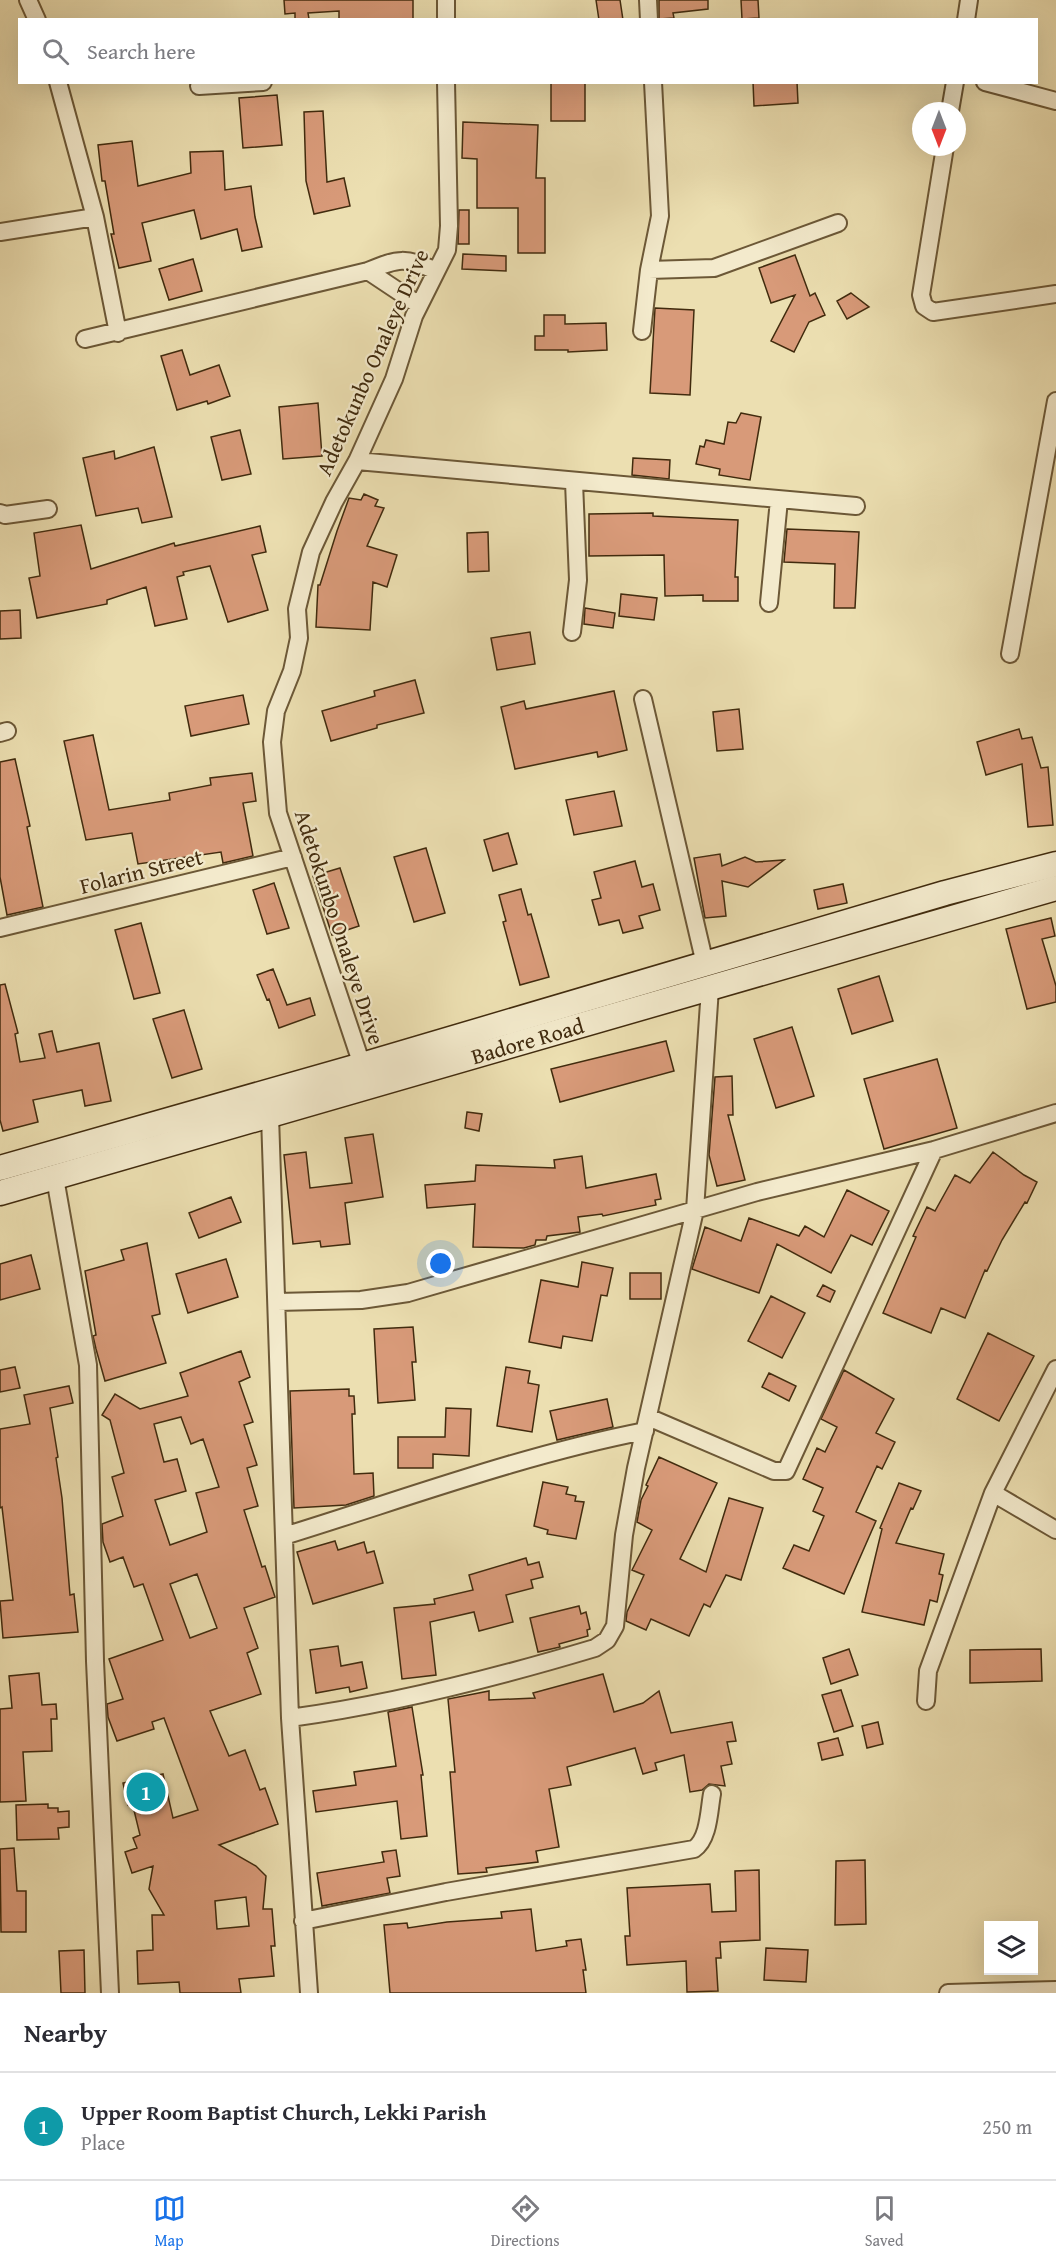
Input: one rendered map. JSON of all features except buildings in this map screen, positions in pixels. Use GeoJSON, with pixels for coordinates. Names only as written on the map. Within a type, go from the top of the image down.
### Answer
{"type":"FeatureCollection","features":[{"type":"Feature","properties":{"kind":"main road","name":"Badore Road"},"geometry":{"type":"LineString","coordinates":[[0,1168],[362,1065],[945,893],[1056,864]]}},
{"type":"Feature","properties":{"kind":"main road","name":"Badore Road"},"geometry":{"type":"LineString","coordinates":[[0,1193],[1056,888]]}},
{"type":"Feature","properties":{"kind":"main road"},"geometry":{"type":"LineString","coordinates":[[830,928],[836,952]]}},
{"type":"Feature","properties":{"kind":"street"},"geometry":{"type":"LineString","coordinates":[[27,0],[36,18]]}},
{"type":"Feature","properties":{"kind":"street"},"geometry":{"type":"LineString","coordinates":[[446,0],[446,18]]}},
{"type":"Feature","properties":{"kind":"street"},"geometry":{"type":"LineString","coordinates":[[648,0],[649,18]]}},
{"type":"Feature","properties":{"kind":"street"},"geometry":{"type":"LineString","coordinates":[[966,18],[969,0]]}},
{"type":"Feature","properties":{"kind":"street"},"geometry":{"type":"LineString","coordinates":[[59,84],[96,217],[118,333]]}},
{"type":"Feature","properties":{"kind":"street"},"geometry":{"type":"LineString","coordinates":[[199,86],[231,84]]}},
{"type":"Feature","properties":{"kind":"street","name":"Adetokunbo Onaleye Drive"},"geometry":{"type":"LineString","coordinates":[[362,1065],[278,813],[272,742],[276,711],[292,671],[300,638],[297,609],[311,552],[334,502],[357,461],[394,379],[419,305],[447,250],[446,84]]}},
{"type":"Feature","properties":{"kind":"street"},"geometry":{"type":"LineString","coordinates":[[642,331],[649,270],[660,216],[653,84]]}},
{"type":"Feature","properties":{"kind":"street"},"geometry":{"type":"LineString","coordinates":[[952,102],[955,84]]}},
{"type":"Feature","properties":{"kind":"street"},"geometry":{"type":"LineString","coordinates":[[992,84],[1056,101]]}},
{"type":"Feature","properties":{"kind":"street"},"geometry":{"type":"LineString","coordinates":[[944,156],[921,296],[924,306],[933,312],[1056,294]]}},
{"type":"Feature","properties":{"kind":"street"},"geometry":{"type":"LineString","coordinates":[[0,232],[96,217]]}},
{"type":"Feature","properties":{"kind":"street"},"geometry":{"type":"LineString","coordinates":[[649,270],[714,268],[838,223]]}},
{"type":"Feature","properties":{"kind":"street"},"geometry":{"type":"LineString","coordinates":[[85,339],[368,272],[388,262],[412,260],[436,271]]}},
{"type":"Feature","properties":{"kind":"street"},"geometry":{"type":"LineString","coordinates":[[368,272],[419,305]]}},
{"type":"Feature","properties":{"kind":"street"},"geometry":{"type":"LineString","coordinates":[[1010,654],[1056,400]]}},
{"type":"Feature","properties":{"kind":"street"},"geometry":{"type":"LineString","coordinates":[[357,461],[856,506]]}},
{"type":"Feature","properties":{"kind":"street"},"geometry":{"type":"LineString","coordinates":[[572,632],[578,580],[574,482]]}},
{"type":"Feature","properties":{"kind":"street"},"geometry":{"type":"LineString","coordinates":[[769,603],[779,500]]}},
{"type":"Feature","properties":{"kind":"street"},"geometry":{"type":"LineString","coordinates":[[0,513],[4,515],[48,509]]}},
{"type":"Feature","properties":{"kind":"street"},"geometry":{"type":"LineString","coordinates":[[643,699],[705,964]]}},
{"type":"Feature","properties":{"kind":"street","name":"Folarin Street"},"geometry":{"type":"LineString","coordinates":[[0,928],[293,857]]}},
{"type":"Feature","properties":{"kind":"street"},"geometry":{"type":"LineString","coordinates":[[290,1718],[349,1710],[497,1677],[595,1648],[607,1640],[615,1626],[624,1535],[646,1424],[695,1210],[710,988]]}},
{"type":"Feature","properties":{"kind":"street"},"geometry":{"type":"LineString","coordinates":[[277,1302],[361,1300],[408,1293],[757,1192],[934,1150],[1056,1113]]}},
{"type":"Feature","properties":{"kind":"street"},"geometry":{"type":"LineString","coordinates":[[270,1116],[290,1718],[309,1993]]}},
{"type":"Feature","properties":{"kind":"street"},"geometry":{"type":"LineString","coordinates":[[284,1536],[519,1461],[598,1440],[646,1424],[774,1471],[786,1471],[934,1150]]}},
{"type":"Feature","properties":{"kind":"street"},"geometry":{"type":"LineString","coordinates":[[55,1178],[88,1365],[96,1671],[110,1993]]}},
{"type":"Feature","properties":{"kind":"street"},"geometry":{"type":"LineString","coordinates":[[926,1701],[928,1671],[993,1493],[1056,1369]]}},
{"type":"Feature","properties":{"kind":"street"},"geometry":{"type":"LineString","coordinates":[[993,1493],[1056,1530]]}},
{"type":"Feature","properties":{"kind":"street"},"geometry":{"type":"LineString","coordinates":[[303,1921],[446,1892],[694,1849],[700,1845],[704,1837],[712,1794]]}},
{"type":"Feature","properties":{"kind":"street"},"geometry":{"type":"LineString","coordinates":[[948,1993],[1056,1990]]}},
{"type":"Feature","properties":{"kind":"place","name":"Upper Room Baptist Church, Lekki Parish"},"geometry":{"type":"Point","coordinates":[146,1792]}}]}
